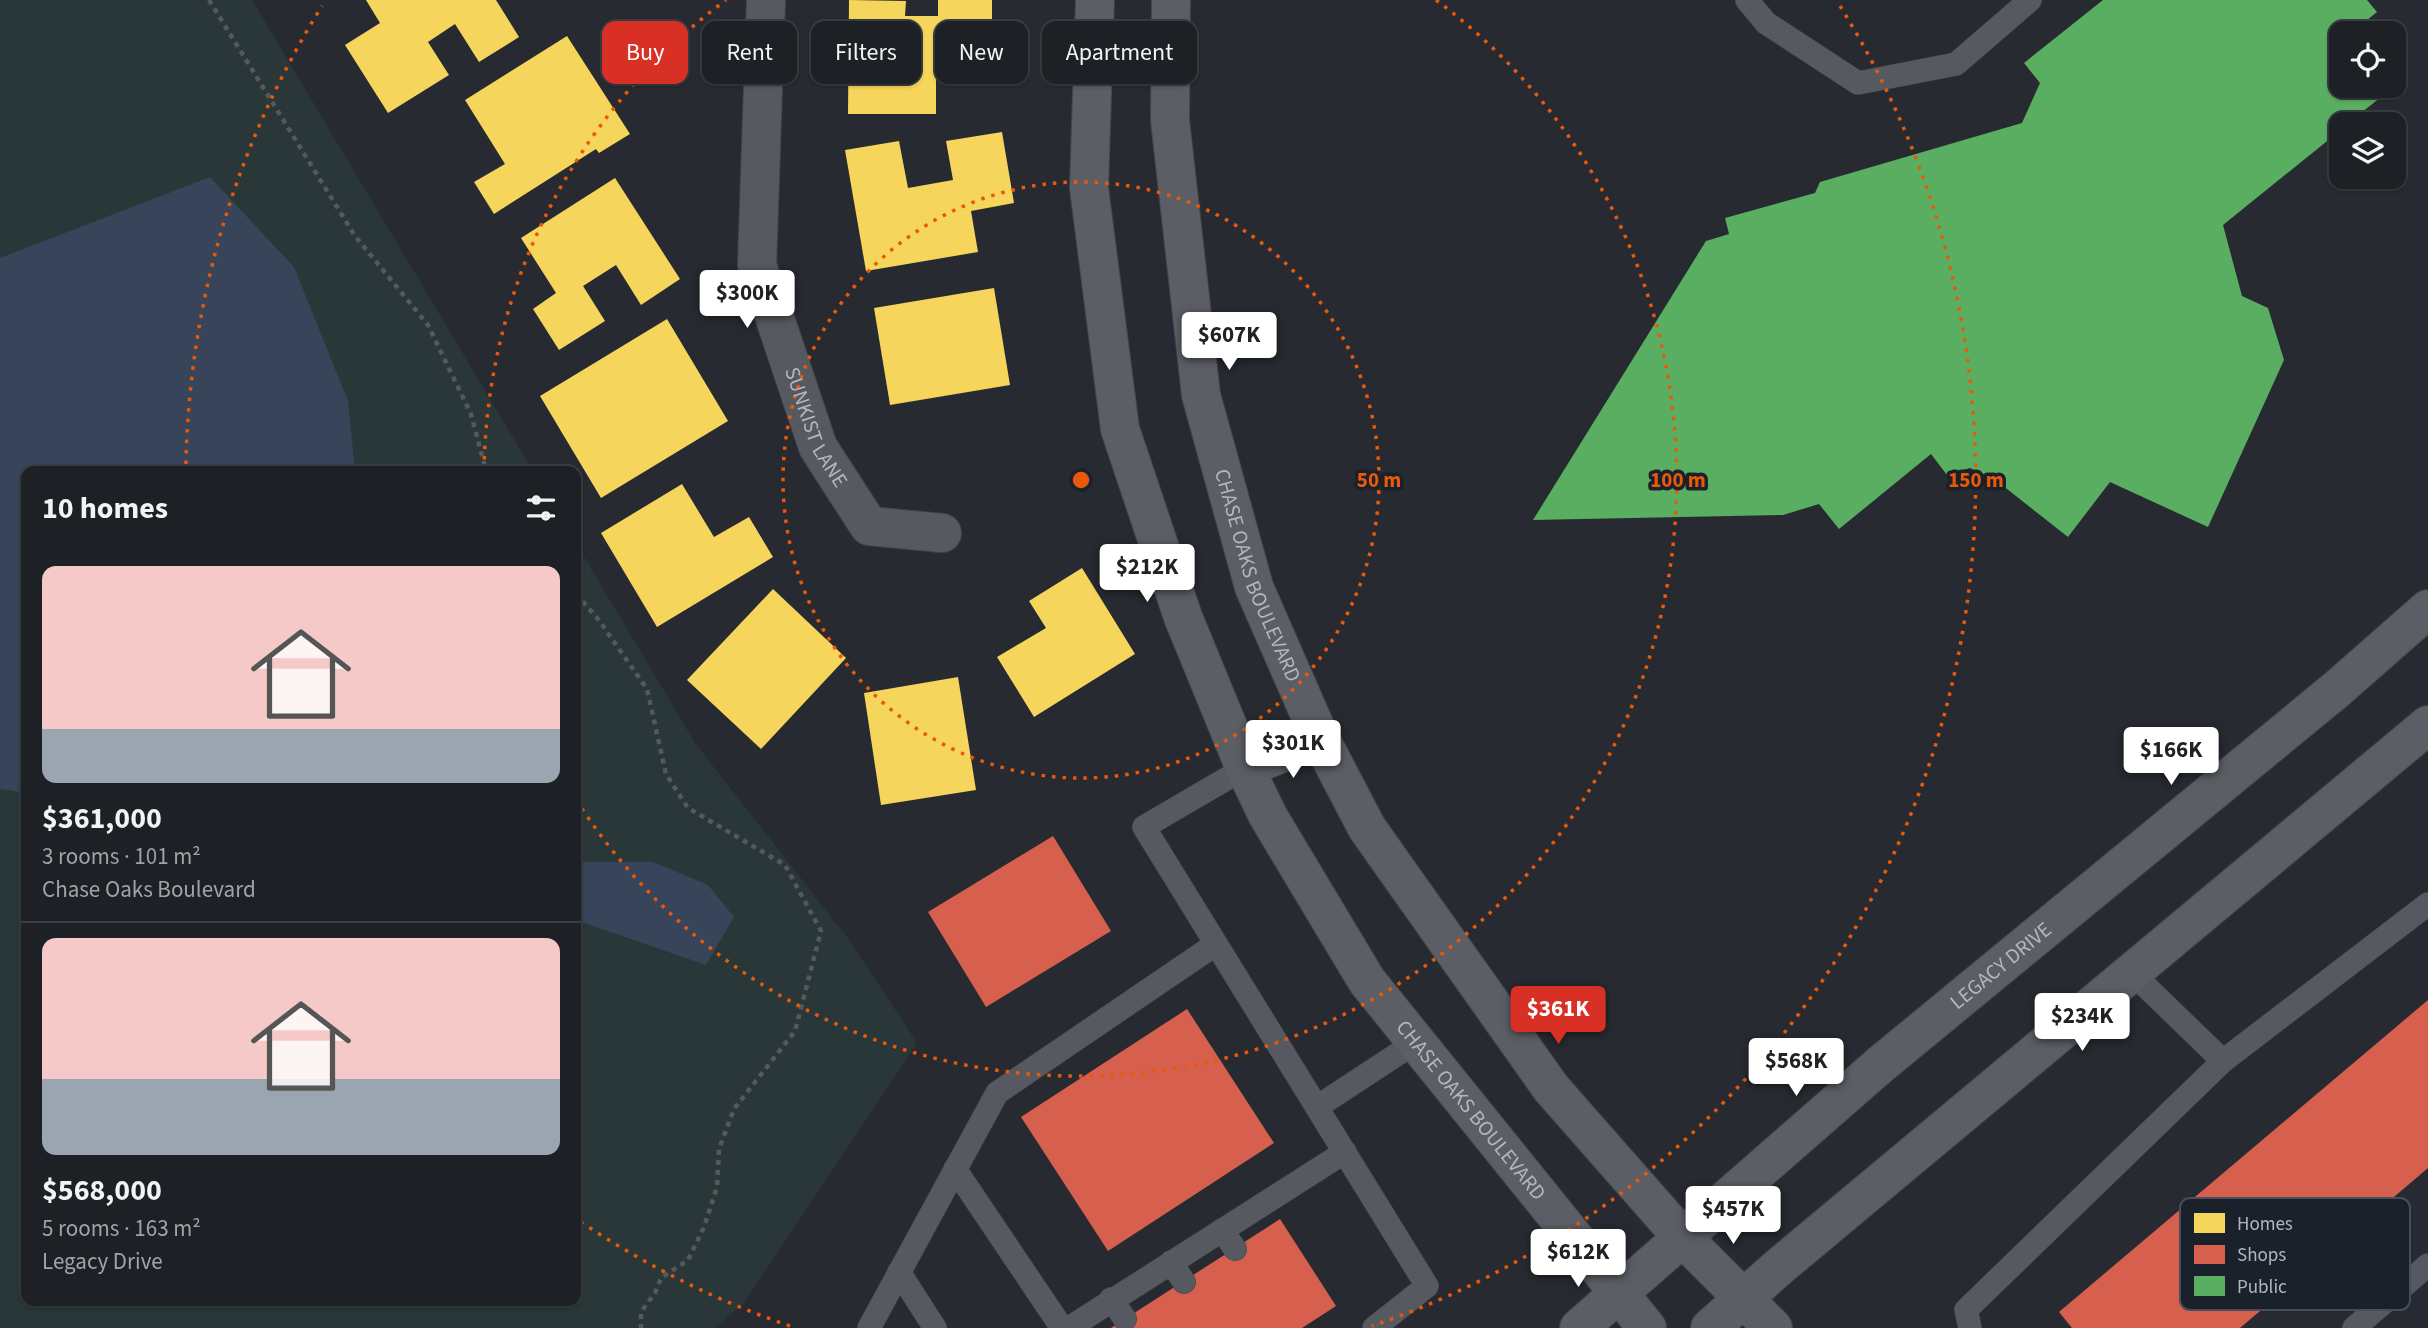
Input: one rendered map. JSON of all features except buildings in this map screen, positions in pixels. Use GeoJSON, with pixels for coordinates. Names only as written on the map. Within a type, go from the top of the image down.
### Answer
{"type":"FeatureCollection","features":[{"type":"Feature","properties":{"kind":"street","name":"SUNKIST LANE"},"geometry":{"type":"LineString","coordinates":[[766,0],[757,265],[818,447],[870,526],[942,533]]}},
{"type":"Feature","properties":{"kind":"street","name":"CHASE OAKS BOULEVARD"},"geometry":{"type":"LineString","coordinates":[[1095,0],[1089,188],[1120,429],[1183,617],[1245,768],[1268,816],[1367,981],[1647,1328]]}},
{"type":"Feature","properties":{"kind":"street","name":"CHASE OAKS BOULEVARD"},"geometry":{"type":"LineString","coordinates":[[1171,0],[1170,120],[1201,395],[1254,587],[1320,738],[1367,828],[1455,956],[1551,1088],[1682,1237],[1773,1328]]}},
{"type":"Feature","properties":{"kind":"street","name":"LEGACY DRIVE"},"geometry":{"type":"LineString","coordinates":[[1579,1328],[1881,1064],[2337,689],[2428,609]]}},
{"type":"Feature","properties":{"kind":"street"},"geometry":{"type":"LineString","coordinates":[[1710,1328],[1743,1297],[2428,725]]}},
{"type":"Feature","properties":{"kind":"street"},"geometry":{"type":"LineString","coordinates":[[1245,768],[1320,738]]}},
{"type":"Feature","properties":{"kind":"lane"},"geometry":{"type":"LineString","coordinates":[[1748,0],[1766,23],[1858,83],[1956,64],[2031,0]]}},
{"type":"Feature","properties":{"kind":"lane"},"geometry":{"type":"LineString","coordinates":[[1245,768],[1144,827],[1427,1286],[1374,1328]]}},
{"type":"Feature","properties":{"kind":"lane"},"geometry":{"type":"LineString","coordinates":[[1970,1328],[1966,1310],[2223,1060],[2428,904]]}},
{"type":"Feature","properties":{"kind":"lane"},"geometry":{"type":"LineString","coordinates":[[869,1328],[997,1093],[1216,944]]}},
{"type":"Feature","properties":{"kind":"lane"},"geometry":{"type":"LineString","coordinates":[[2132,973],[2223,1060]]}},
{"type":"Feature","properties":{"kind":"lane"},"geometry":{"type":"LineString","coordinates":[[1317,1107],[1416,1042]]}},
{"type":"Feature","properties":{"kind":"lane"},"geometry":{"type":"LineString","coordinates":[[1069,1328],[1171,1262],[1228,1239],[1345,1152]]}},
{"type":"Feature","properties":{"kind":"lane"},"geometry":{"type":"LineString","coordinates":[[955,1170],[1062,1328]]}},
{"type":"Feature","properties":{"kind":"lane"},"geometry":{"type":"LineString","coordinates":[[1171,1262],[1184,1282]]}},
{"type":"Feature","properties":{"kind":"lane"},"geometry":{"type":"LineString","coordinates":[[2410,1280],[2428,1265]]}},
{"type":"Feature","properties":{"kind":"lane"},"geometry":{"type":"LineString","coordinates":[[900,1272],[935,1328]]}},
{"type":"Feature","properties":{"kind":"lane"},"geometry":{"type":"LineString","coordinates":[[1111,1299],[1125,1319]]}},
{"type":"Feature","properties":{"kind":"lane"},"geometry":{"type":"LineString","coordinates":[[2354,1328],[2375,1310]]}},
{"type":"Feature","properties":{"kind":"path"},"geometry":{"type":"LineString","coordinates":[[209,0],[355,236],[428,325],[471,414],[485,466]]}},
{"type":"Feature","properties":{"kind":"path"},"geometry":{"type":"LineString","coordinates":[[581,600],[598,619],[647,689],[666,774],[688,808],[785,865],[821,931],[795,1031],[734,1109],[719,1149],[717,1187],[704,1227],[688,1260],[661,1278],[655,1293],[641,1312],[641,1328]]}},
{"type":"Feature","properties":{"kind":"shaded area"},"geometry":{"type":"Polygon","coordinates":[[[0,0],[252,0],[530,466],[21,466],[21,1306],[581,1306],[581,551],[695,743],[850,941],[917,1043],[743,1304],[715,1328],[0,1328],[0,0]]]}},
{"type":"Feature","properties":{"kind":"water"},"geometry":{"type":"Polygon","coordinates":[[[210,177],[294,267],[348,401],[354,466],[21,466],[21,792],[0,789],[0,258],[210,177]]]}},
{"type":"Feature","properties":{"kind":"water"},"geometry":{"type":"Polygon","coordinates":[[[581,862],[653,862],[708,885],[734,917],[706,965],[581,922],[581,862]]]}}]}
